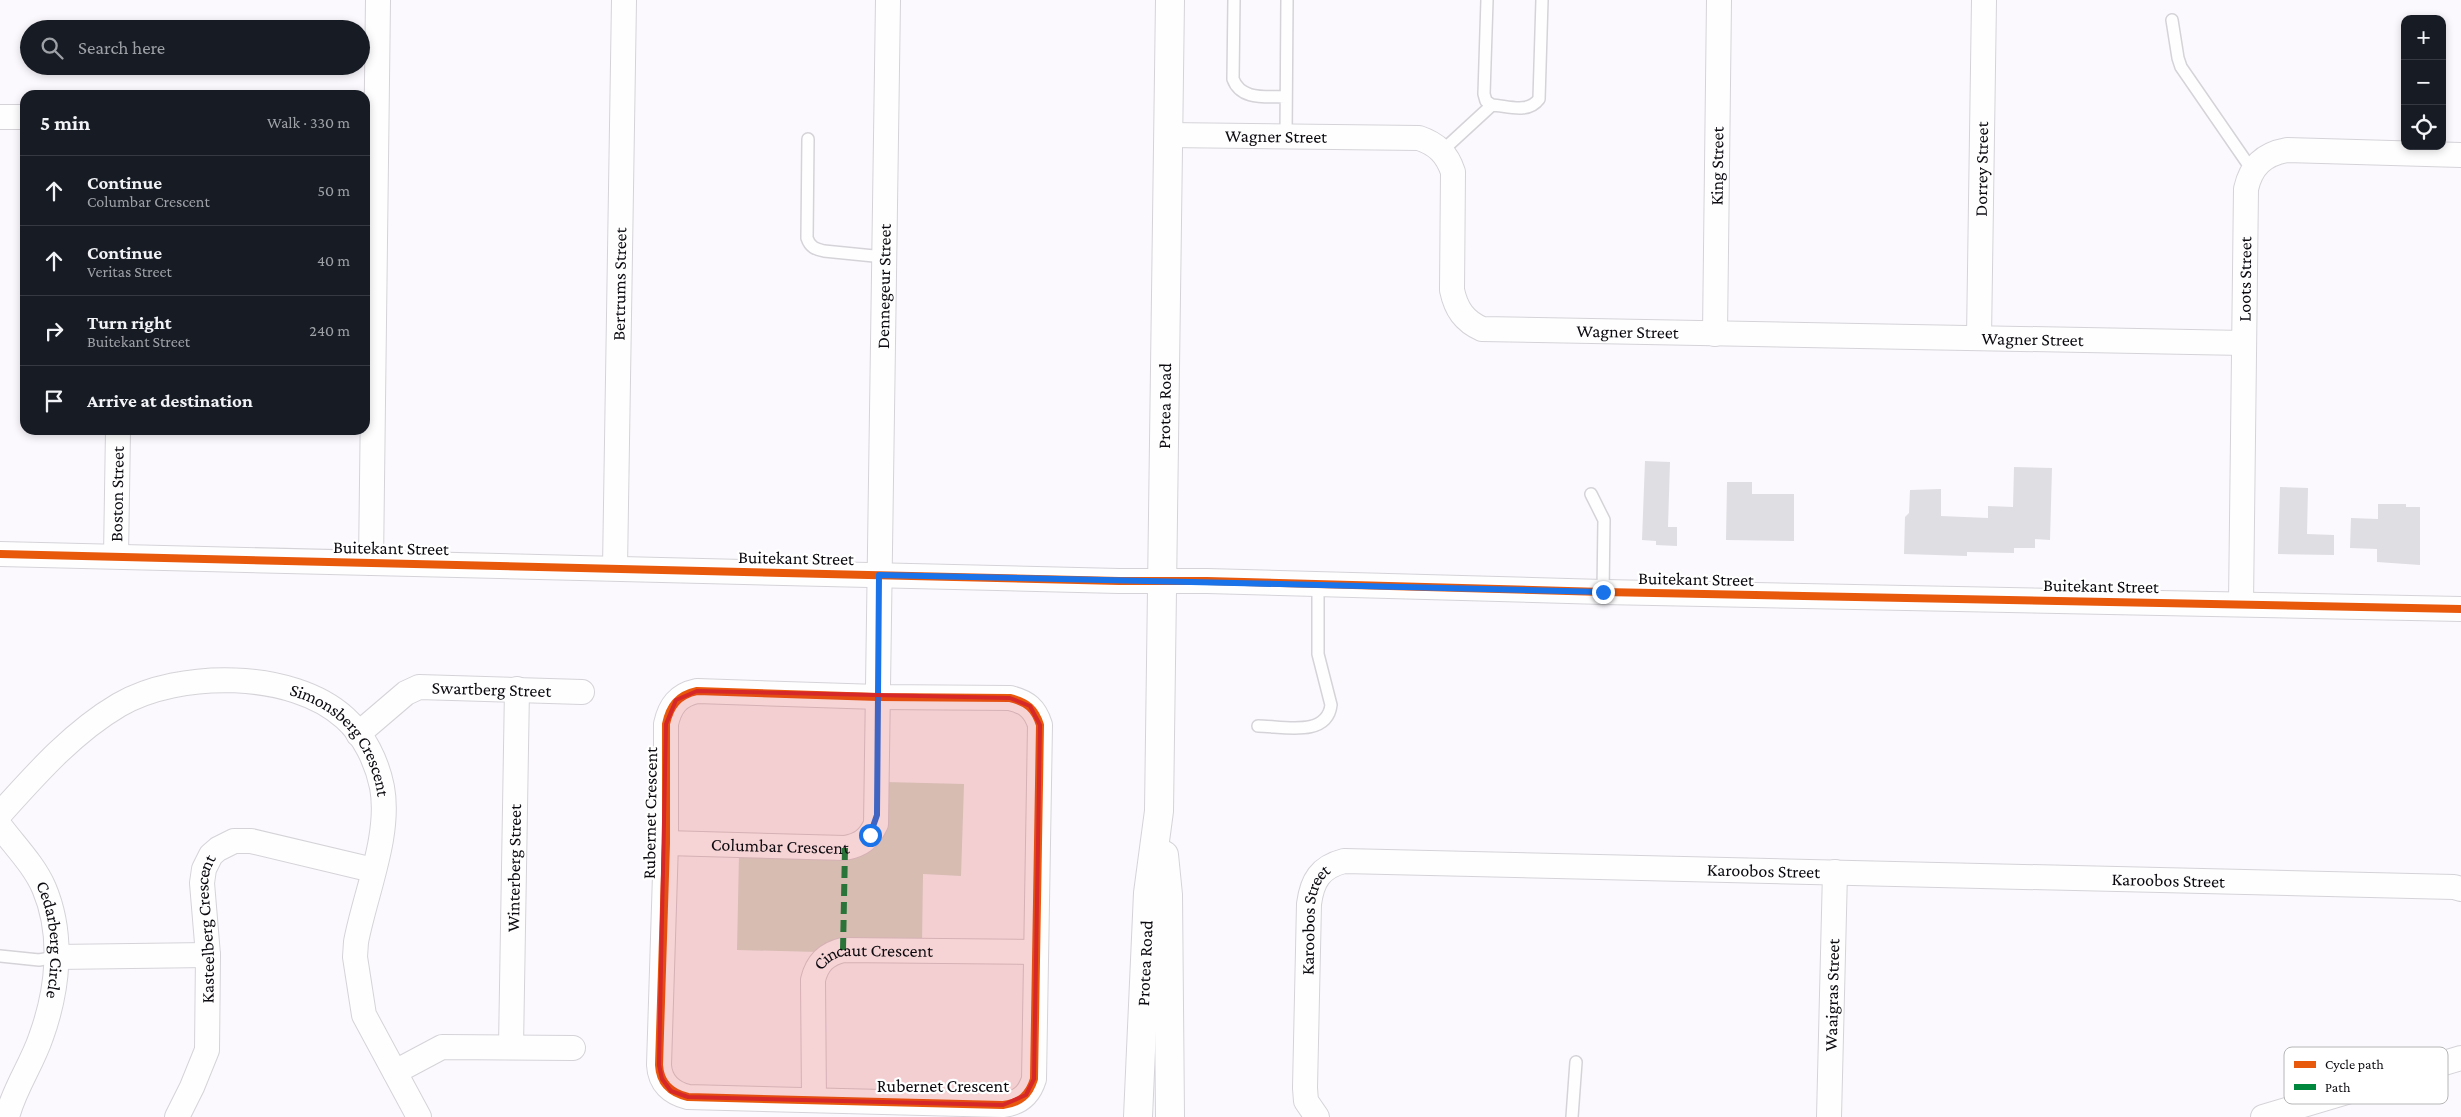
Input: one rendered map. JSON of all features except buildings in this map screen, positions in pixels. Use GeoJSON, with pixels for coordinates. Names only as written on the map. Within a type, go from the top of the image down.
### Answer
{"type":"FeatureCollection","features":[{"type":"Feature","properties":{"kind":"street"},"geometry":{"type":"LineString","coordinates":[[371,563],[371,122],[378,0]]}},
{"type":"Feature","properties":{"kind":"street","name":"Bertrums Street"},"geometry":{"type":"LineString","coordinates":[[616,568],[624,0]]}},
{"type":"Feature","properties":{"kind":"street","name":"Dennegeur Street"},"geometry":{"type":"LineString","coordinates":[[878,697],[888,0]]}},
{"type":"Feature","properties":{"kind":"street","name":"Protea Road"},"geometry":{"type":"LineString","coordinates":[[1138,1117],[1148,893],[1159,811],[1170,0]]}},
{"type":"Feature","properties":{"kind":"street","name":"King Street"},"geometry":{"type":"LineString","coordinates":[[1715,334],[1719,0]]}},
{"type":"Feature","properties":{"kind":"street","name":"Dorrey Street"},"geometry":{"type":"LineString","coordinates":[[1979,338],[1984,0]]}},
{"type":"Feature","properties":{"kind":"street"},"geometry":{"type":"LineString","coordinates":[[0,116],[20,117]]}},
{"type":"Feature","properties":{"kind":"street","name":"Wagner Street"},"geometry":{"type":"LineString","coordinates":[[1168,135],[1420,138],[1432,143],[1442,151],[1449,161],[1453,172],[1452,290],[1460,312],[1470,324],[1482,329],[2244,343]]}},
{"type":"Feature","properties":{"kind":"street"},"geometry":{"type":"LineString","coordinates":[[2252,170],[2270,154],[2287,150],[2461,155]]}},
{"type":"Feature","properties":{"kind":"street","name":"Loots Street"},"geometry":{"type":"LineString","coordinates":[[2241,604],[2246,189],[2252,170]]}},
{"type":"Feature","properties":{"kind":"street","name":"Boston Street"},"geometry":{"type":"LineString","coordinates":[[116,556],[118,435]]}},
{"type":"Feature","properties":{"kind":"street","name":"Buitekant Street"},"geometry":{"type":"LineString","coordinates":[[0,554],[1603,592],[2461,609]]}},
{"type":"Feature","properties":{"kind":"street","name":"Simonsberg Crescent"},"geometry":{"type":"LineString","coordinates":[[0,814],[53,758],[88,726],[121,704],[163,688],[205,680],[274,685],[325,704],[345,718],[358,734],[375,762],[383,795],[384,821],[357,935],[355,956],[364,1015],[368,1027],[419,1117]]}},
{"type":"Feature","properties":{"kind":"street","name":"Swartberg Street"},"geometry":{"type":"LineString","coordinates":[[358,734],[406,693],[419,687],[582,692]]}},
{"type":"Feature","properties":{"kind":"street","name":"Winterberg Street"},"geometry":{"type":"LineString","coordinates":[[511,1047],[516,689]]}},
{"type":"Feature","properties":{"kind":"street","name":"Rubernet Crescent"},"geometry":{"type":"LineString","coordinates":[[697,691],[878,697],[1010,698],[1021,700],[1036,713],[1040,725],[1034,1079],[1026,1095],[1020,1100],[1003,1105],[688,1097],[672,1091],[662,1079],[658,1065],[666,843],[666,724],[669,712],[676,700],[686,694],[697,691]]}},
{"type":"Feature","properties":{"kind":"street","name":"Columbar Crescent"},"geometry":{"type":"LineString","coordinates":[[666,843],[845,848],[864,842],[870,835],[877,815],[878,697]]}},
{"type":"Feature","properties":{"kind":"street","name":"Protea Road"},"geometry":{"type":"LineString","coordinates":[[1159,811],[1168,895],[1170,1117]]}},
{"type":"Feature","properties":{"kind":"street","name":"Cedarberg Circle"},"geometry":{"type":"LineString","coordinates":[[0,826],[30,864],[44,888],[53,920],[56,957],[56,974],[41,1037],[7,1117]]}},
{"type":"Feature","properties":{"kind":"street","name":"Kasteelberg Crescent"},"geometry":{"type":"LineString","coordinates":[[186,1114],[207,1050],[208,955],[202,876],[211,855],[226,844],[234,841],[251,841],[373,870]]}},
{"type":"Feature","properties":{"kind":"street","name":"Karoobos Street"},"geometry":{"type":"LineString","coordinates":[[1317,1117],[1306,1101],[1305,1088],[1309,904],[1315,880],[1320,872],[1330,864],[1344,861],[2454,887],[2461,889]]}},
{"type":"Feature","properties":{"kind":"street","name":"Waaigras Street"},"geometry":{"type":"LineString","coordinates":[[1829,1117],[1836,872]]}},
{"type":"Feature","properties":{"kind":"street","name":"Cincaut Crescent"},"geometry":{"type":"LineString","coordinates":[[814,1100],[813,980],[817,967],[828,956],[843,950],[1035,952]]}},
{"type":"Feature","properties":{"kind":"street"},"geometry":{"type":"LineString","coordinates":[[56,957],[208,955]]}},
{"type":"Feature","properties":{"kind":"street"},"geometry":{"type":"LineString","coordinates":[[395,1072],[442,1047],[573,1048]]}},
{"type":"Feature","properties":{"kind":"street"},"geometry":{"type":"LineString","coordinates":[[2448,1062],[2461,1058]]}},
{"type":"Feature","properties":{"kind":"street"},"geometry":{"type":"LineString","coordinates":[[2262,1117],[2306,1104]]}},
{"type":"Feature","properties":{"kind":"lane"},"geometry":{"type":"LineString","coordinates":[[1234,0],[1234,79],[1236,88],[1247,94],[1286,97]]}},
{"type":"Feature","properties":{"kind":"lane"},"geometry":{"type":"LineString","coordinates":[[1286,137],[1287,0]]}},
{"type":"Feature","properties":{"kind":"lane"},"geometry":{"type":"LineString","coordinates":[[1487,0],[1484,94],[1486,101],[1492,105],[1525,108],[1531,107],[1538,99],[1540,92],[1542,0]]}},
{"type":"Feature","properties":{"kind":"lane"},"geometry":{"type":"LineString","coordinates":[[2172,20],[2181,67],[2252,170]]}},
{"type":"Feature","properties":{"kind":"lane"},"geometry":{"type":"LineString","coordinates":[[1442,151],[1492,105]]}},
{"type":"Feature","properties":{"kind":"lane"},"geometry":{"type":"LineString","coordinates":[[808,139],[807,238],[809,244],[815,249],[824,251],[884,257]]}},
{"type":"Feature","properties":{"kind":"lane"},"geometry":{"type":"LineString","coordinates":[[1592,494],[1604,520],[1603,592]]}},
{"type":"Feature","properties":{"kind":"lane"},"geometry":{"type":"LineString","coordinates":[[1258,726],[1312,727],[1327,719],[1330,713],[1331,705],[1318,654],[1318,584]]}},
{"type":"Feature","properties":{"kind":"lane"},"geometry":{"type":"LineString","coordinates":[[0,956],[39,960],[56,957]]}},
{"type":"Feature","properties":{"kind":"lane"},"geometry":{"type":"LineString","coordinates":[[1572,1117],[1576,1062]]}},
{"type":"Feature","properties":{"kind":"highlighted area"},"geometry":{"type":"Polygon","coordinates":[[[697,691],[1010,698],[1030,706],[1040,725],[1034,1079],[1026,1095],[1003,1105],[688,1097],[671,1091],[662,1079],[659,1065],[666,724],[676,700],[697,691]]]}},
{"type":"Feature","properties":{"kind":"shaded area"},"geometry":{"type":"Polygon","coordinates":[[[886,782],[964,784],[961,876],[923,874],[922,943],[818,952],[737,950],[739,854],[847,856],[886,782]]]}},
{"type":"Feature","properties":{"kind":"marked path"},"geometry":{"type":"LineString","coordinates":[[843,950],[845,848]]}},
{"type":"Feature","properties":{"kind":"cycle path"},"geometry":{"type":"LineString","coordinates":[[0,554],[1119,581],[1207,581],[1603,592],[2461,609]]}},
{"type":"Feature","properties":{"kind":"cycle path"},"geometry":{"type":"LineString","coordinates":[[697,691],[878,697],[1010,698],[1026,704],[1033,710],[1040,725],[1034,1079],[1023,1097],[1003,1105],[688,1097],[676,1093],[664,1082],[659,1065],[666,843],[666,724],[676,702],[685,695],[697,691]]}},
{"type":"Feature","properties":{"kind":"route"},"geometry":{"type":"LineString","coordinates":[[870,835],[876,824],[877,815],[879,575],[1163,582],[1207,581],[1603,592]]}}]}
